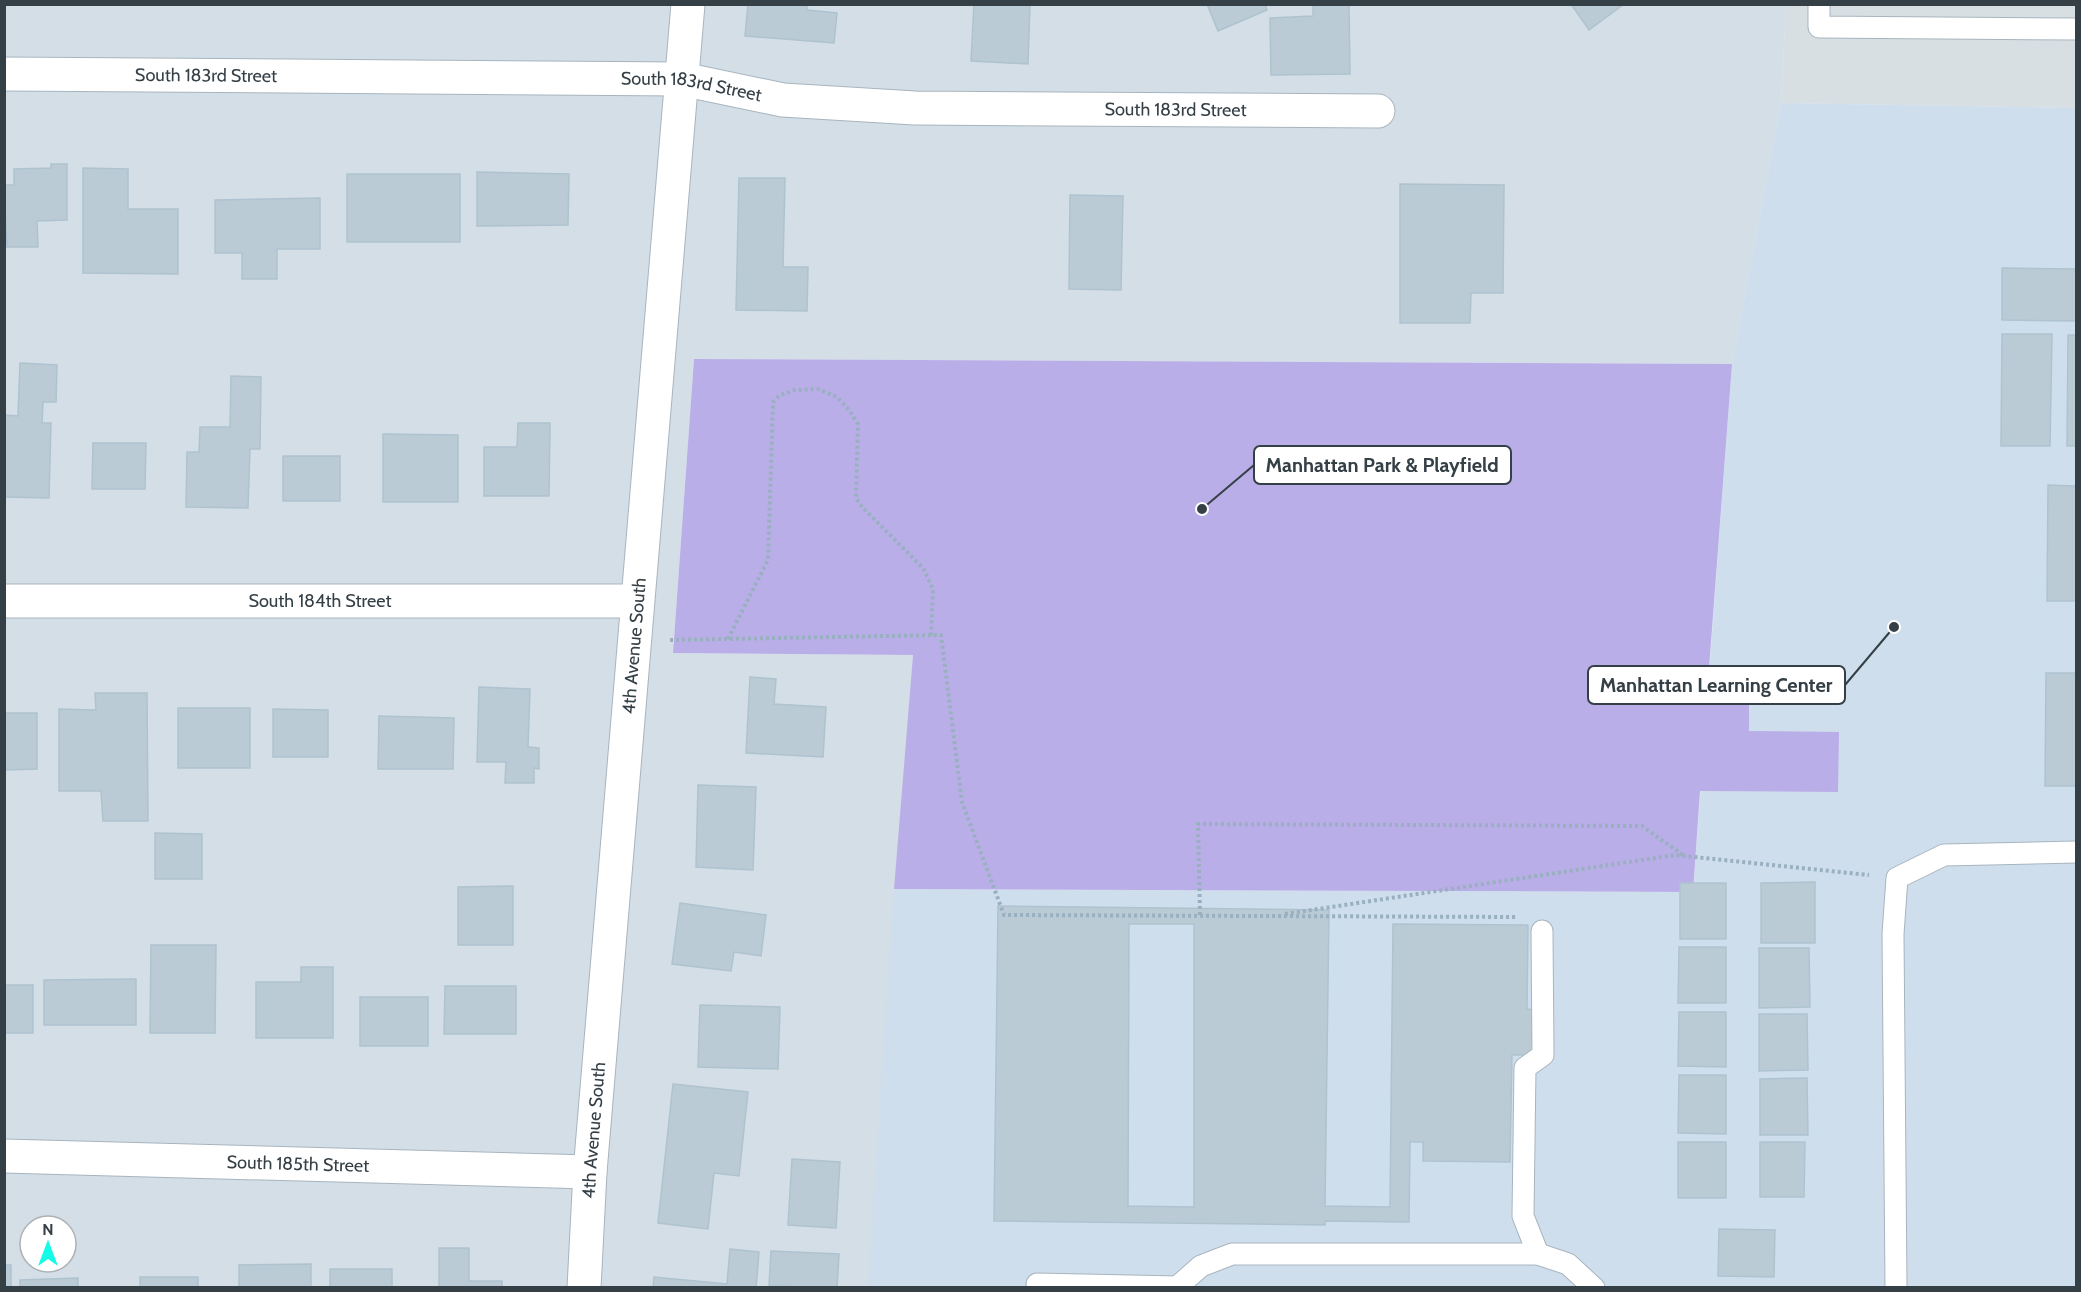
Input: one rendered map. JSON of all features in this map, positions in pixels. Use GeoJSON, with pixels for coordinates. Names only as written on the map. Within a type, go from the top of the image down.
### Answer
{"type":"FeatureCollection","features":[{"type":"Feature","properties":{"kind":"street","name":"4th Avenue South"},"geometry":{"type":"LineString","coordinates":[[584,1287],[590,1172],[688,4]]}},
{"type":"Feature","properties":{"kind":"street","name":"South 183rd Street"},"geometry":{"type":"LineString","coordinates":[[4,74],[682,79],[783,100],[915,108],[1378,111]]}},
{"type":"Feature","properties":{"kind":"street","name":"South 184th Street"},"geometry":{"type":"LineString","coordinates":[[4,601],[637,602]]}},
{"type":"Feature","properties":{"kind":"street","name":"South 185th Street"},"geometry":{"type":"LineString","coordinates":[[4,1156],[590,1172]]}},
{"type":"Feature","properties":{"kind":"lane"},"geometry":{"type":"LineString","coordinates":[[1820,4],[1819,27],[2076,30]]}},
{"type":"Feature","properties":{"kind":"lane"},"geometry":{"type":"LineString","coordinates":[[1896,1287],[1893,934],[1897,878],[1944,855],[2076,852]]}},
{"type":"Feature","properties":{"kind":"lane"},"geometry":{"type":"LineString","coordinates":[[1538,1254],[1523,1216],[1525,1068],[1543,1055],[1542,932]]}},
{"type":"Feature","properties":{"kind":"lane"},"geometry":{"type":"LineString","coordinates":[[1037,1284],[1176,1287],[1201,1266],[1232,1254],[1538,1254],[1568,1264],[1594,1287]]}},
{"type":"Feature","properties":{"kind":"path"},"geometry":{"type":"LineString","coordinates":[[728,639],[768,560],[773,402],[780,395],[795,390],[818,389],[837,397],[858,424],[856,498],[863,508],[923,568],[933,589],[930,636]]}},
{"type":"Feature","properties":{"kind":"path"},"geometry":{"type":"LineString","coordinates":[[634,641],[941,635],[962,802],[1004,915],[1529,917],[1542,932]]}},
{"type":"Feature","properties":{"kind":"path"},"geometry":{"type":"LineString","coordinates":[[1200,915],[1198,824],[1642,826],[1683,855]]}},
{"type":"Feature","properties":{"kind":"path"},"geometry":{"type":"LineString","coordinates":[[1272,916],[1683,855],[1897,878]]}},
{"type":"Feature","properties":{"kind":"shaded area"},"geometry":{"type":"Polygon","coordinates":[[[5,5],[1786,5],[1781,103],[1732,364],[694,359],[673,653],[913,655],[869,1287],[5,1288],[5,5]]]}},
{"type":"Feature","properties":{"kind":"shaded area"},"geometry":{"type":"Polygon","coordinates":[[[1786,5],[2076,5],[2076,108],[1781,103],[1786,5]]]}},
{"type":"Feature","properties":{"kind":"shaded area"},"geometry":{"type":"Polygon","coordinates":[[[1781,103],[2076,108],[2076,1287],[868,1288],[894,889],[1693,892],[1732,364],[1781,103]]]}},
{"type":"Feature","properties":{"kind":"shaded area"},"geometry":{"type":"Polygon","coordinates":[[[694,359],[1732,364],[1707,695],[1749,696],[1749,731],[1839,732],[1838,792],[1700,791],[1693,892],[894,889],[913,655],[673,653],[694,359]]]}},
{"type":"Feature","properties":{"kind":"building"},"geometry":{"type":"Polygon","coordinates":[[[748,4],[807,4],[807,10],[837,13],[834,43],[745,36],[748,4]]]}},
{"type":"Feature","properties":{"kind":"building"},"geometry":{"type":"Polygon","coordinates":[[[974,4],[1030,4],[1028,64],[971,61],[974,4]]]}},
{"type":"Feature","properties":{"kind":"building"},"geometry":{"type":"Polygon","coordinates":[[[1207,4],[1265,4],[1267,10],[1218,31],[1207,4]]]}},
{"type":"Feature","properties":{"kind":"building"},"geometry":{"type":"Polygon","coordinates":[[[1313,4],[1349,4],[1350,74],[1271,75],[1270,18],[1313,16],[1313,4]]]}},
{"type":"Feature","properties":{"kind":"building"},"geometry":{"type":"Polygon","coordinates":[[[1571,4],[1624,4],[1589,30],[1571,4]]]}},
{"type":"Feature","properties":{"kind":"building"},"geometry":{"type":"Polygon","coordinates":[[[51,164],[67,164],[67,220],[37,221],[38,247],[7,247],[4,185],[14,185],[14,169],[51,168],[51,164]]]}},
{"type":"Feature","properties":{"kind":"building"},"geometry":{"type":"Polygon","coordinates":[[[83,168],[128,169],[128,209],[178,209],[178,274],[83,273],[83,168]]]}},
{"type":"Feature","properties":{"kind":"building"},"geometry":{"type":"Polygon","coordinates":[[[477,172],[569,174],[568,225],[477,226],[477,172]]]}},
{"type":"Feature","properties":{"kind":"building"},"geometry":{"type":"Polygon","coordinates":[[[347,174],[460,174],[460,242],[347,242],[347,174]]]}},
{"type":"Feature","properties":{"kind":"building"},"geometry":{"type":"Polygon","coordinates":[[[739,178],[785,178],[783,267],[808,267],[807,311],[736,310],[739,178]]]}},
{"type":"Feature","properties":{"kind":"building"},"geometry":{"type":"Polygon","coordinates":[[[1400,184],[1504,185],[1503,293],[1471,293],[1470,323],[1400,323],[1400,184]]]}},
{"type":"Feature","properties":{"kind":"building"},"geometry":{"type":"Polygon","coordinates":[[[1070,195],[1123,196],[1121,290],[1069,289],[1070,195]]]}},
{"type":"Feature","properties":{"kind":"building"},"geometry":{"type":"Polygon","coordinates":[[[320,198],[320,249],[277,249],[277,279],[242,279],[242,253],[215,253],[215,200],[320,198]]]}},
{"type":"Feature","properties":{"kind":"building"},"geometry":{"type":"Polygon","coordinates":[[[2002,268],[2076,269],[2076,321],[2002,320],[2002,268]]]}},
{"type":"Feature","properties":{"kind":"building"},"geometry":{"type":"Polygon","coordinates":[[[2002,334],[2052,334],[2050,446],[2001,446],[2002,334]]]}},
{"type":"Feature","properties":{"kind":"building"},"geometry":{"type":"Polygon","coordinates":[[[2068,335],[2076,335],[2076,446],[2067,446],[2068,335]]]}},
{"type":"Feature","properties":{"kind":"building"},"geometry":{"type":"Polygon","coordinates":[[[20,363],[57,365],[56,402],[43,402],[42,423],[51,423],[49,498],[4,497],[4,415],[18,416],[20,363]]]}},
{"type":"Feature","properties":{"kind":"building"},"geometry":{"type":"Polygon","coordinates":[[[231,376],[261,377],[260,449],[250,449],[248,508],[186,507],[187,452],[199,452],[200,427],[230,427],[231,376]]]}},
{"type":"Feature","properties":{"kind":"building"},"geometry":{"type":"Polygon","coordinates":[[[518,423],[550,423],[549,496],[484,496],[484,447],[517,447],[518,423]]]}},
{"type":"Feature","properties":{"kind":"building"},"geometry":{"type":"Polygon","coordinates":[[[383,434],[458,435],[458,502],[383,502],[383,434]]]}},
{"type":"Feature","properties":{"kind":"building"},"geometry":{"type":"Polygon","coordinates":[[[93,443],[146,443],[145,489],[92,489],[93,443]]]}},
{"type":"Feature","properties":{"kind":"building"},"geometry":{"type":"Polygon","coordinates":[[[283,456],[340,456],[340,501],[283,501],[283,456]]]}},
{"type":"Feature","properties":{"kind":"building"},"geometry":{"type":"Polygon","coordinates":[[[2048,485],[2076,486],[2076,601],[2047,601],[2048,485]]]}},
{"type":"Feature","properties":{"kind":"building"},"geometry":{"type":"Polygon","coordinates":[[[2046,673],[2076,673],[2076,786],[2045,786],[2046,673]]]}},
{"type":"Feature","properties":{"kind":"building"},"geometry":{"type":"Polygon","coordinates":[[[750,677],[776,679],[774,704],[826,707],[823,757],[746,753],[750,677]]]}},
{"type":"Feature","properties":{"kind":"building"},"geometry":{"type":"Polygon","coordinates":[[[479,687],[530,689],[528,747],[539,748],[539,769],[534,768],[534,783],[505,783],[506,762],[477,762],[479,687]]]}},
{"type":"Feature","properties":{"kind":"building"},"geometry":{"type":"Polygon","coordinates":[[[95,693],[147,693],[148,821],[103,821],[101,791],[59,791],[59,709],[96,710],[95,693]]]}},
{"type":"Feature","properties":{"kind":"building"},"geometry":{"type":"Polygon","coordinates":[[[178,708],[250,708],[250,768],[178,768],[178,708]]]}},
{"type":"Feature","properties":{"kind":"building"},"geometry":{"type":"Polygon","coordinates":[[[273,709],[328,710],[328,757],[273,757],[273,709]]]}},
{"type":"Feature","properties":{"kind":"building"},"geometry":{"type":"Polygon","coordinates":[[[4,713],[37,713],[37,769],[4,770],[4,713]]]}},
{"type":"Feature","properties":{"kind":"building"},"geometry":{"type":"Polygon","coordinates":[[[379,716],[454,718],[453,769],[378,769],[379,716]]]}},
{"type":"Feature","properties":{"kind":"building"},"geometry":{"type":"Polygon","coordinates":[[[698,785],[756,787],[753,870],[696,867],[698,785]]]}},
{"type":"Feature","properties":{"kind":"building"},"geometry":{"type":"Polygon","coordinates":[[[155,833],[202,834],[202,879],[155,879],[155,833]]]}},
{"type":"Feature","properties":{"kind":"building"},"geometry":{"type":"Polygon","coordinates":[[[1815,882],[1815,943],[1761,943],[1761,883],[1815,882]]]}},
{"type":"Feature","properties":{"kind":"building"},"geometry":{"type":"Polygon","coordinates":[[[1680,883],[1726,883],[1726,939],[1680,939],[1680,883]]]}},
{"type":"Feature","properties":{"kind":"building"},"geometry":{"type":"Polygon","coordinates":[[[513,886],[513,945],[458,945],[458,887],[513,886]]]}},
{"type":"Feature","properties":{"kind":"building"},"geometry":{"type":"Polygon","coordinates":[[[680,903],[766,915],[761,956],[734,952],[731,971],[672,964],[680,903]]]}},
{"type":"Feature","properties":{"kind":"building"},"geometry":{"type":"Polygon","coordinates":[[[998,906],[1329,910],[1325,1206],[1390,1207],[1393,924],[1528,925],[1527,1009],[1541,1010],[1540,1055],[1512,1055],[1510,1162],[1423,1161],[1423,1142],[1410,1142],[1409,1222],[1325,1221],[1325,1225],[994,1221],[998,906]],[[1129,924],[1128,1206],[1194,1207],[1194,924],[1129,924]]]}},
{"type":"Feature","properties":{"kind":"building"},"geometry":{"type":"Polygon","coordinates":[[[151,945],[216,945],[215,1033],[150,1033],[151,945]]]}},
{"type":"Feature","properties":{"kind":"building"},"geometry":{"type":"Polygon","coordinates":[[[1679,947],[1726,947],[1726,1003],[1678,1003],[1679,947]]]}},
{"type":"Feature","properties":{"kind":"building"},"geometry":{"type":"Polygon","coordinates":[[[1759,948],[1809,948],[1810,1007],[1759,1008],[1759,948]]]}},
{"type":"Feature","properties":{"kind":"building"},"geometry":{"type":"Polygon","coordinates":[[[301,967],[333,967],[333,1038],[256,1038],[256,982],[301,982],[301,967]]]}},
{"type":"Feature","properties":{"kind":"building"},"geometry":{"type":"Polygon","coordinates":[[[136,979],[136,1025],[44,1025],[44,980],[136,979]]]}},
{"type":"Feature","properties":{"kind":"building"},"geometry":{"type":"Polygon","coordinates":[[[4,985],[33,985],[33,1033],[4,1033],[4,985]]]}},
{"type":"Feature","properties":{"kind":"building"},"geometry":{"type":"Polygon","coordinates":[[[445,986],[516,986],[516,1034],[444,1034],[445,986]]]}},
{"type":"Feature","properties":{"kind":"building"},"geometry":{"type":"Polygon","coordinates":[[[360,997],[428,997],[428,1046],[360,1046],[360,997]]]}},
{"type":"Feature","properties":{"kind":"building"},"geometry":{"type":"Polygon","coordinates":[[[700,1005],[780,1007],[778,1069],[698,1067],[700,1005]]]}},
{"type":"Feature","properties":{"kind":"building"},"geometry":{"type":"Polygon","coordinates":[[[1679,1012],[1726,1012],[1726,1067],[1678,1066],[1679,1012]]]}},
{"type":"Feature","properties":{"kind":"building"},"geometry":{"type":"Polygon","coordinates":[[[1759,1014],[1807,1014],[1808,1070],[1759,1071],[1759,1014]]]}},
{"type":"Feature","properties":{"kind":"building"},"geometry":{"type":"Polygon","coordinates":[[[1679,1075],[1726,1075],[1726,1134],[1678,1133],[1679,1075]]]}},
{"type":"Feature","properties":{"kind":"building"},"geometry":{"type":"Polygon","coordinates":[[[1807,1078],[1808,1135],[1760,1135],[1760,1079],[1807,1078]]]}},
{"type":"Feature","properties":{"kind":"building"},"geometry":{"type":"Polygon","coordinates":[[[673,1084],[748,1092],[739,1176],[714,1173],[708,1229],[658,1223],[673,1084]]]}},
{"type":"Feature","properties":{"kind":"building"},"geometry":{"type":"Polygon","coordinates":[[[1678,1142],[1726,1142],[1726,1198],[1678,1198],[1678,1142]]]}},
{"type":"Feature","properties":{"kind":"building"},"geometry":{"type":"Polygon","coordinates":[[[1760,1142],[1805,1142],[1804,1197],[1760,1197],[1760,1142]]]}},
{"type":"Feature","properties":{"kind":"building"},"geometry":{"type":"Polygon","coordinates":[[[792,1159],[840,1162],[836,1228],[788,1225],[792,1159]]]}},
{"type":"Feature","properties":{"kind":"building"},"geometry":{"type":"Polygon","coordinates":[[[1719,1229],[1775,1230],[1774,1277],[1718,1276],[1719,1229]]]}},
{"type":"Feature","properties":{"kind":"building"},"geometry":{"type":"Polygon","coordinates":[[[439,1248],[469,1248],[469,1281],[502,1281],[502,1288],[439,1288],[439,1248]]]}},
{"type":"Feature","properties":{"kind":"building"},"geometry":{"type":"Polygon","coordinates":[[[730,1249],[759,1252],[756,1288],[653,1288],[654,1277],[727,1284],[730,1249]]]}},
{"type":"Feature","properties":{"kind":"building"},"geometry":{"type":"Polygon","coordinates":[[[771,1251],[839,1254],[837,1288],[769,1286],[771,1251]]]}},
{"type":"Feature","properties":{"kind":"building"},"geometry":{"type":"Polygon","coordinates":[[[311,1264],[311,1288],[239,1288],[239,1265],[311,1264]]]}},
{"type":"Feature","properties":{"kind":"building"},"geometry":{"type":"Polygon","coordinates":[[[4,1265],[11,1265],[11,1288],[4,1288],[4,1265]]]}},
{"type":"Feature","properties":{"kind":"building"},"geometry":{"type":"Polygon","coordinates":[[[330,1269],[392,1269],[392,1288],[330,1288],[330,1269]]]}},
{"type":"Feature","properties":{"kind":"building"},"geometry":{"type":"Polygon","coordinates":[[[140,1277],[198,1277],[198,1288],[140,1288],[140,1277]]]}},
{"type":"Feature","properties":{"kind":"building"},"geometry":{"type":"Polygon","coordinates":[[[78,1278],[78,1288],[20,1288],[20,1280],[78,1278]]]}},
{"type":"Feature","properties":{"kind":"place","name":"Manhattan Park & Playfield"},"geometry":{"type":"Point","coordinates":[1202,509]}},
{"type":"Feature","properties":{"kind":"place","name":"Manhattan Learning Center"},"geometry":{"type":"Point","coordinates":[1894,627]}}]}
